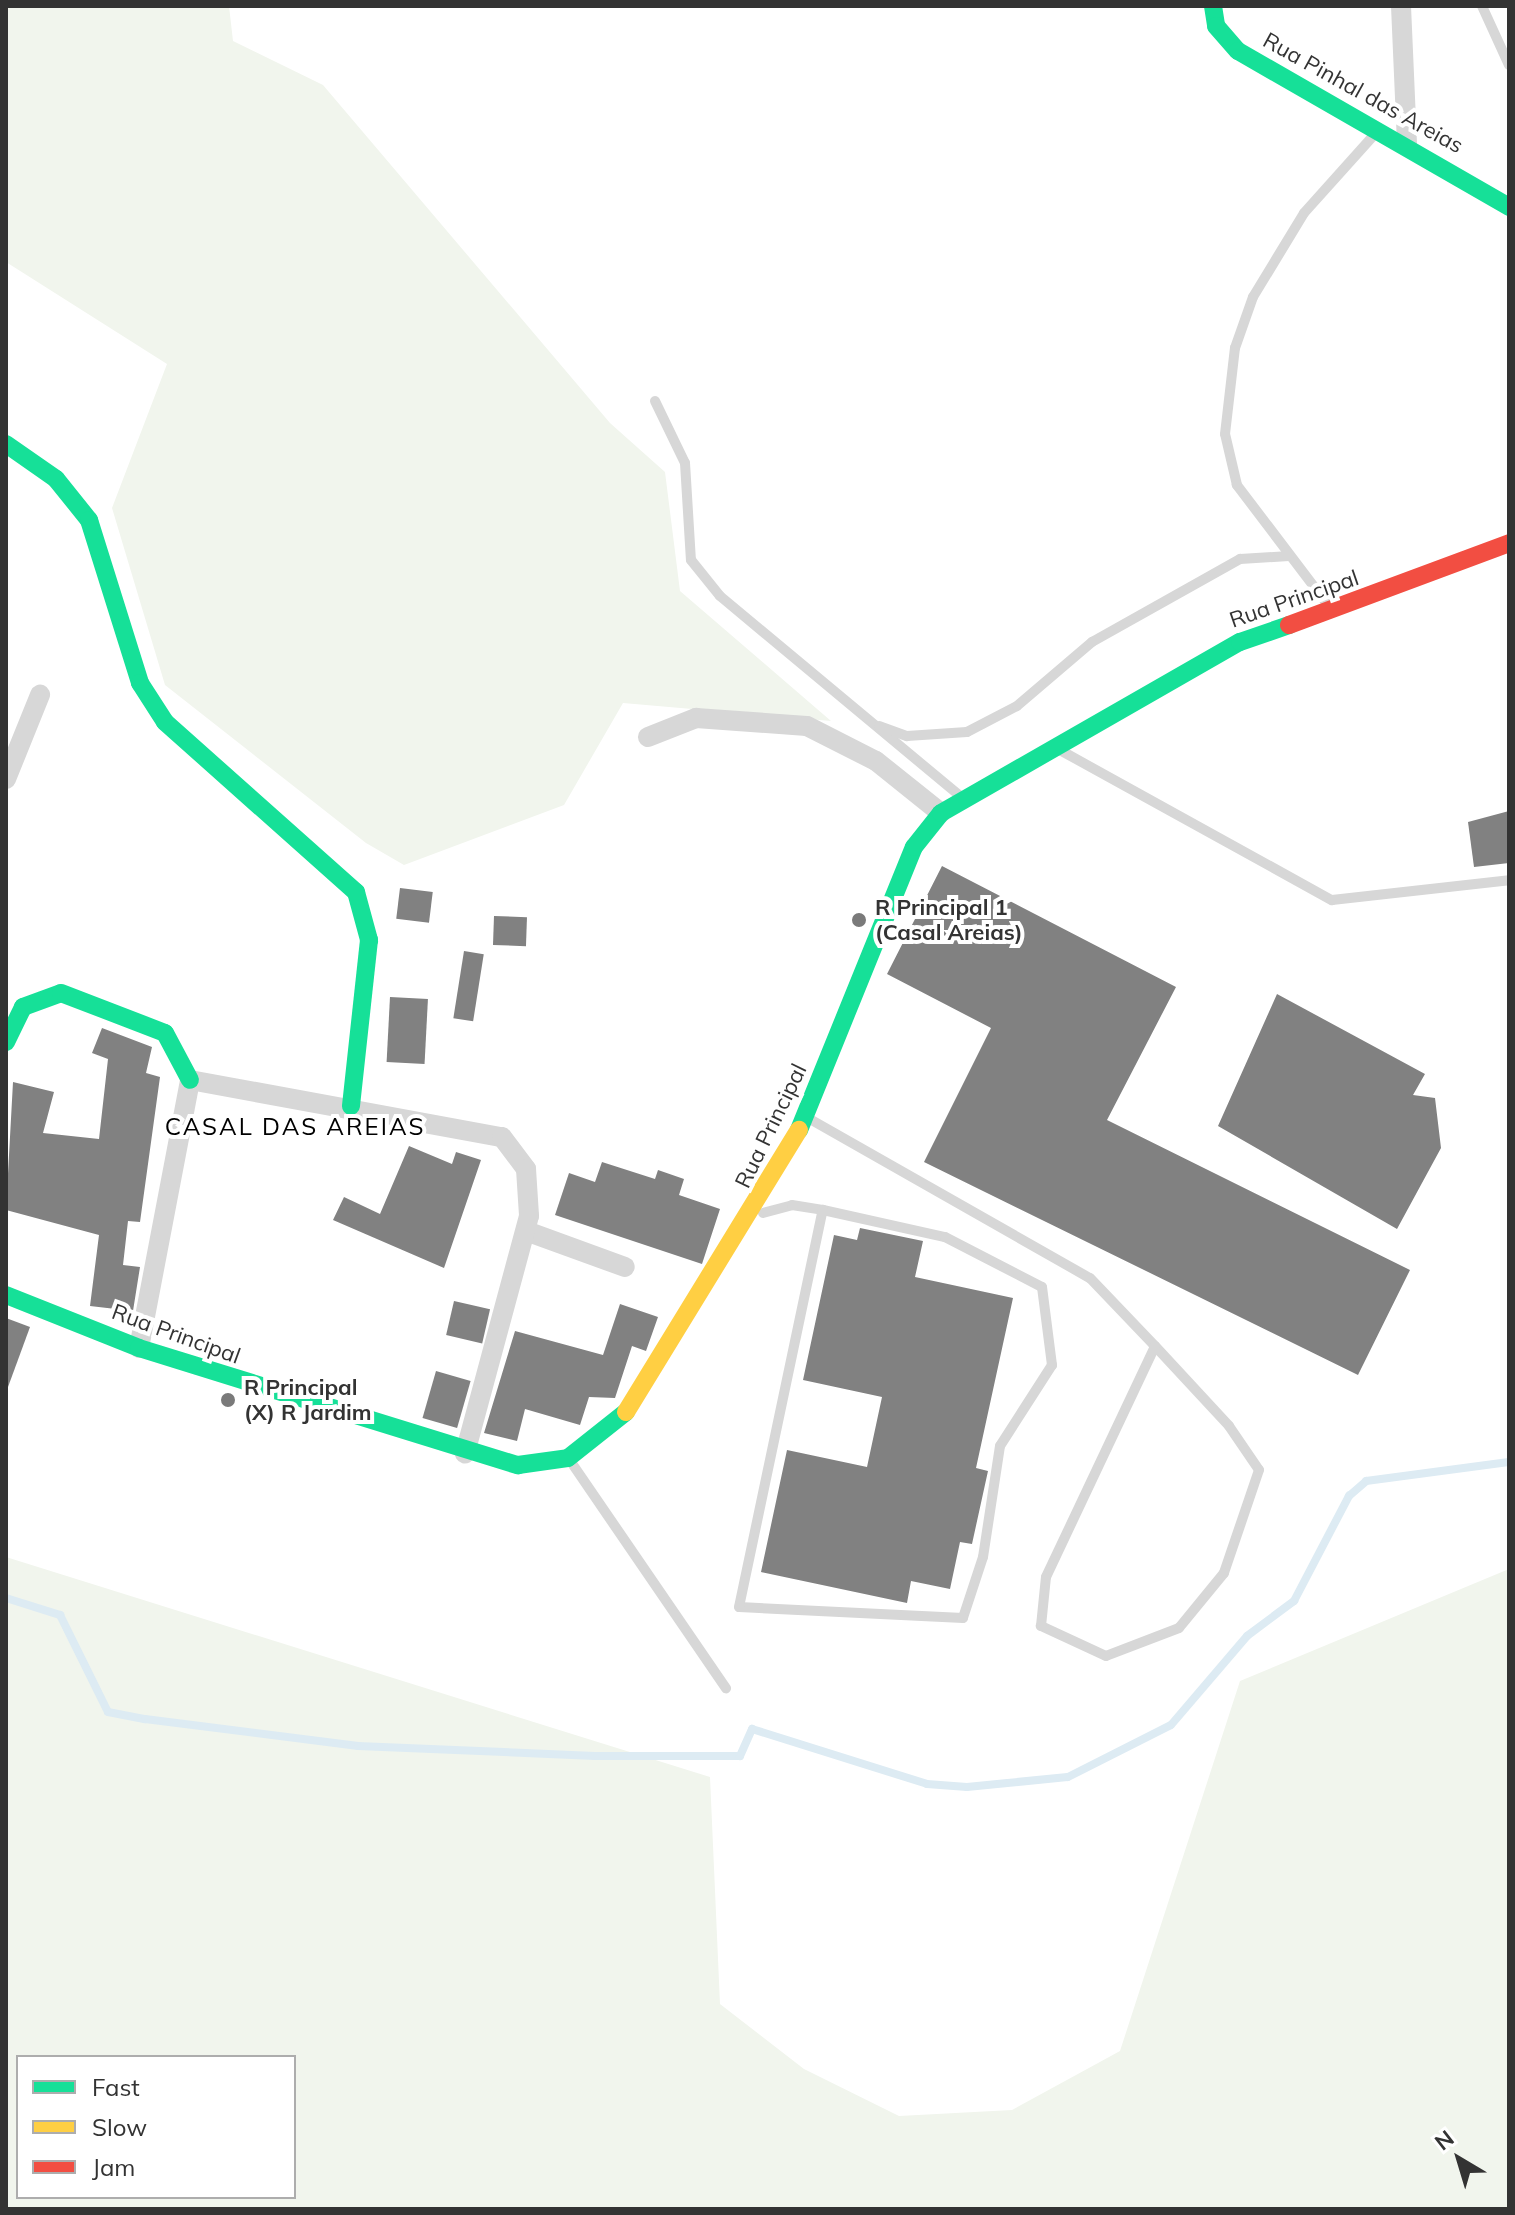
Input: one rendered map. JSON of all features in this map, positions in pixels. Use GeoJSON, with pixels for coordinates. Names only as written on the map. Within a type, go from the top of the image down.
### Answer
{"type":"FeatureCollection","features":[{"type":"Feature","properties":{"kind":"street","name":"Rua Pinhal das Areias"},"geometry":{"type":"LineString","coordinates":[[1213,6],[1216,26],[1238,51],[1407,145],[1509,207]]}},
{"type":"Feature","properties":{"kind":"street"},"geometry":{"type":"LineString","coordinates":[[1401,6],[1407,145]]}},
{"type":"Feature","properties":{"kind":"street"},"geometry":{"type":"LineString","coordinates":[[6,444],[56,479],[89,520],[140,683],[165,722],[356,892],[369,940],[351,1106]]}},
{"type":"Feature","properties":{"kind":"street","name":"Rua Principal"},"geometry":{"type":"LineString","coordinates":[[6,1295],[139,1348],[465,1454],[527,1466],[568,1458],[635,1405],[753,1215],[806,1117],[914,847],[941,813],[960,796],[1240,642],[1509,543]]}},
{"type":"Feature","properties":{"kind":"street"},"geometry":{"type":"LineString","coordinates":[[6,779],[40,695]]}},
{"type":"Feature","properties":{"kind":"street"},"geometry":{"type":"LineString","coordinates":[[648,737],[696,718],[807,726],[876,761],[941,813]]}},
{"type":"Feature","properties":{"kind":"street"},"geometry":{"type":"LineString","coordinates":[[8,1034],[32,999],[61,993],[165,1033],[190,1080],[139,1348]]}},
{"type":"Feature","properties":{"kind":"street"},"geometry":{"type":"LineString","coordinates":[[190,1080],[351,1106],[511,1142],[528,1182],[526,1231],[465,1454]]}},
{"type":"Feature","properties":{"kind":"street"},"geometry":{"type":"LineString","coordinates":[[526,1231],[625,1267]]}},
{"type":"Feature","properties":{"kind":"lane"},"geometry":{"type":"LineString","coordinates":[[1482,6],[1509,65]]}},
{"type":"Feature","properties":{"kind":"lane"},"geometry":{"type":"LineString","coordinates":[[1333,610],[1237,485],[1225,434],[1235,348],[1253,297],[1304,213],[1379,129]]}},
{"type":"Feature","properties":{"kind":"lane"},"geometry":{"type":"LineString","coordinates":[[655,401],[685,463],[691,560],[720,596],[960,796]]}},
{"type":"Feature","properties":{"kind":"lane"},"geometry":{"type":"LineString","coordinates":[[874,724],[907,736],[967,732],[1017,706],[1092,642],[1240,559],[1289,556]]}},
{"type":"Feature","properties":{"kind":"lane"},"geometry":{"type":"LineString","coordinates":[[1053,746],[1332,900],[1509,880]]}},
{"type":"Feature","properties":{"kind":"lane"},"geometry":{"type":"LineString","coordinates":[[806,1117],[1090,1278],[1155,1346],[1229,1426],[1259,1470],[1224,1573],[1179,1628],[1106,1656],[1041,1626],[1046,1577],[1155,1346]]}},
{"type":"Feature","properties":{"kind":"lane"},"geometry":{"type":"LineString","coordinates":[[753,1215],[792,1205],[823,1210],[945,1237],[1042,1287],[1052,1365],[1000,1446],[983,1557],[963,1618],[739,1607],[823,1210]]}},
{"type":"Feature","properties":{"kind":"lane"},"geometry":{"type":"LineString","coordinates":[[568,1458],[726,1688]]}},
{"type":"Feature","properties":{"kind":"shaded area"},"geometry":{"type":"Polygon","coordinates":[[[6,6],[229,6],[233,41],[323,85],[610,423],[665,472],[680,591],[831,721],[623,703],[564,805],[404,865],[366,843],[165,685],[112,508],[167,364],[6,262],[6,6]]]}},
{"type":"Feature","properties":{"kind":"shaded area"},"geometry":{"type":"Polygon","coordinates":[[[6,1557],[710,1777],[720,2004],[804,2069],[899,2116],[1012,2110],[1120,2051],[1240,1681],[1509,1569],[1509,2209],[6,2209],[6,1557]]]}},
{"type":"Feature","properties":{"kind":"building"},"geometry":{"type":"Polygon","coordinates":[[[1509,811],[1509,863],[1474,867],[1468,822],[1509,811]]]}},
{"type":"Feature","properties":{"kind":"building"},"geometry":{"type":"Polygon","coordinates":[[[942,866],[1176,987],[1107,1120],[1410,1270],[1358,1375],[924,1162],[991,1028],[887,974],[942,866]]]}},
{"type":"Feature","properties":{"kind":"building"},"geometry":{"type":"Polygon","coordinates":[[[400,888],[433,892],[429,923],[396,919],[400,888]]]}},
{"type":"Feature","properties":{"kind":"building"},"geometry":{"type":"Polygon","coordinates":[[[494,916],[527,917],[526,946],[493,945],[494,916]]]}},
{"type":"Feature","properties":{"kind":"building"},"geometry":{"type":"Polygon","coordinates":[[[464,951],[484,954],[473,1021],[453,1018],[464,951]]]}},
{"type":"Feature","properties":{"kind":"building"},"geometry":{"type":"Polygon","coordinates":[[[1277,994],[1425,1074],[1413,1095],[1435,1098],[1441,1148],[1397,1229],[1218,1126],[1277,994]]]}},
{"type":"Feature","properties":{"kind":"building"},"geometry":{"type":"Polygon","coordinates":[[[390,997],[428,999],[425,1064],[387,1062],[390,997]]]}},
{"type":"Feature","properties":{"kind":"building"},"geometry":{"type":"Polygon","coordinates":[[[102,1028],[152,1047],[146,1073],[160,1077],[140,1222],[128,1221],[123,1265],[140,1267],[133,1311],[90,1306],[99,1235],[6,1210],[13,1082],[54,1092],[43,1133],[99,1139],[108,1059],[92,1053],[102,1028]]]}},
{"type":"Feature","properties":{"kind":"building"},"geometry":{"type":"Polygon","coordinates":[[[409,1146],[452,1164],[456,1152],[481,1160],[444,1268],[333,1220],[344,1197],[380,1214],[409,1146]]]}},
{"type":"Feature","properties":{"kind":"building"},"geometry":{"type":"Polygon","coordinates":[[[602,1162],[655,1179],[658,1170],[684,1179],[679,1195],[720,1209],[702,1264],[555,1215],[569,1173],[595,1182],[602,1162]]]}},
{"type":"Feature","properties":{"kind":"building"},"geometry":{"type":"Polygon","coordinates":[[[860,1228],[923,1241],[915,1277],[1013,1298],[976,1468],[988,1471],[972,1544],[960,1542],[950,1589],[911,1581],[907,1603],[761,1572],[787,1450],[867,1467],[882,1397],[803,1380],[834,1235],[857,1240],[860,1228]]]}},
{"type":"Feature","properties":{"kind":"building"},"geometry":{"type":"Polygon","coordinates":[[[454,1301],[490,1309],[482,1343],[446,1335],[454,1301]]]}},
{"type":"Feature","properties":{"kind":"building"},"geometry":{"type":"Polygon","coordinates":[[[620,1304],[658,1317],[646,1351],[632,1346],[615,1398],[589,1397],[580,1425],[525,1409],[517,1441],[484,1433],[515,1331],[603,1355],[620,1304]]]}},
{"type":"Feature","properties":{"kind":"building"},"geometry":{"type":"Polygon","coordinates":[[[6,1318],[30,1327],[8,1387],[6,1387],[6,1318]]]}},
{"type":"Feature","properties":{"kind":"building"},"geometry":{"type":"Polygon","coordinates":[[[436,1371],[471,1381],[457,1428],[422,1418],[436,1371]]]}},
{"type":"Feature","properties":{"kind":"waterway"},"geometry":{"type":"LineString","coordinates":[[6,1598],[60,1615],[108,1712],[358,1746],[595,1756],[740,1756],[752,1729],[927,1784],[967,1787],[1068,1777],[1171,1725],[1247,1636],[1294,1601],[1349,1496],[1366,1481],[1509,1462]]}},
{"type":"Feature","properties":{"kind":"traffic: fast"},"geometry":{"type":"LineString","coordinates":[[1213,6],[1216,26],[1238,51],[1509,207]]}},
{"type":"Feature","properties":{"kind":"traffic: fast"},"geometry":{"type":"LineString","coordinates":[[6,444],[56,479],[89,520],[140,683],[165,722],[356,892],[369,940],[351,1106]]}},
{"type":"Feature","properties":{"kind":"traffic: fast"},"geometry":{"type":"LineString","coordinates":[[799,1130],[914,847],[941,813],[1240,642],[1289,625]]}},
{"type":"Feature","properties":{"kind":"traffic: fast"},"geometry":{"type":"LineString","coordinates":[[6,1042],[23,1007],[61,993],[165,1033],[190,1080]]}},
{"type":"Feature","properties":{"kind":"traffic: fast"},"geometry":{"type":"LineString","coordinates":[[6,1295],[139,1348],[518,1465],[568,1458],[626,1412]]}},
{"type":"Feature","properties":{"kind":"traffic: slow"},"geometry":{"type":"LineString","coordinates":[[626,1412],[799,1130]]}},
{"type":"Feature","properties":{"kind":"traffic: jam"},"geometry":{"type":"LineString","coordinates":[[1289,625],[1509,543]]}},
{"type":"Feature","properties":{"kind":"place","name":"R Principal 1 (Casal Areias)"},"geometry":{"type":"Point","coordinates":[859,920]}},
{"type":"Feature","properties":{"kind":"place","name":"R Principal (X) R Jardim"},"geometry":{"type":"Point","coordinates":[228,1400]}},
{"type":"Feature","properties":{"kind":"district","name":"CASAL DAS AREIAS"},"geometry":{"type":"Point","coordinates":[295,1127]}}]}
